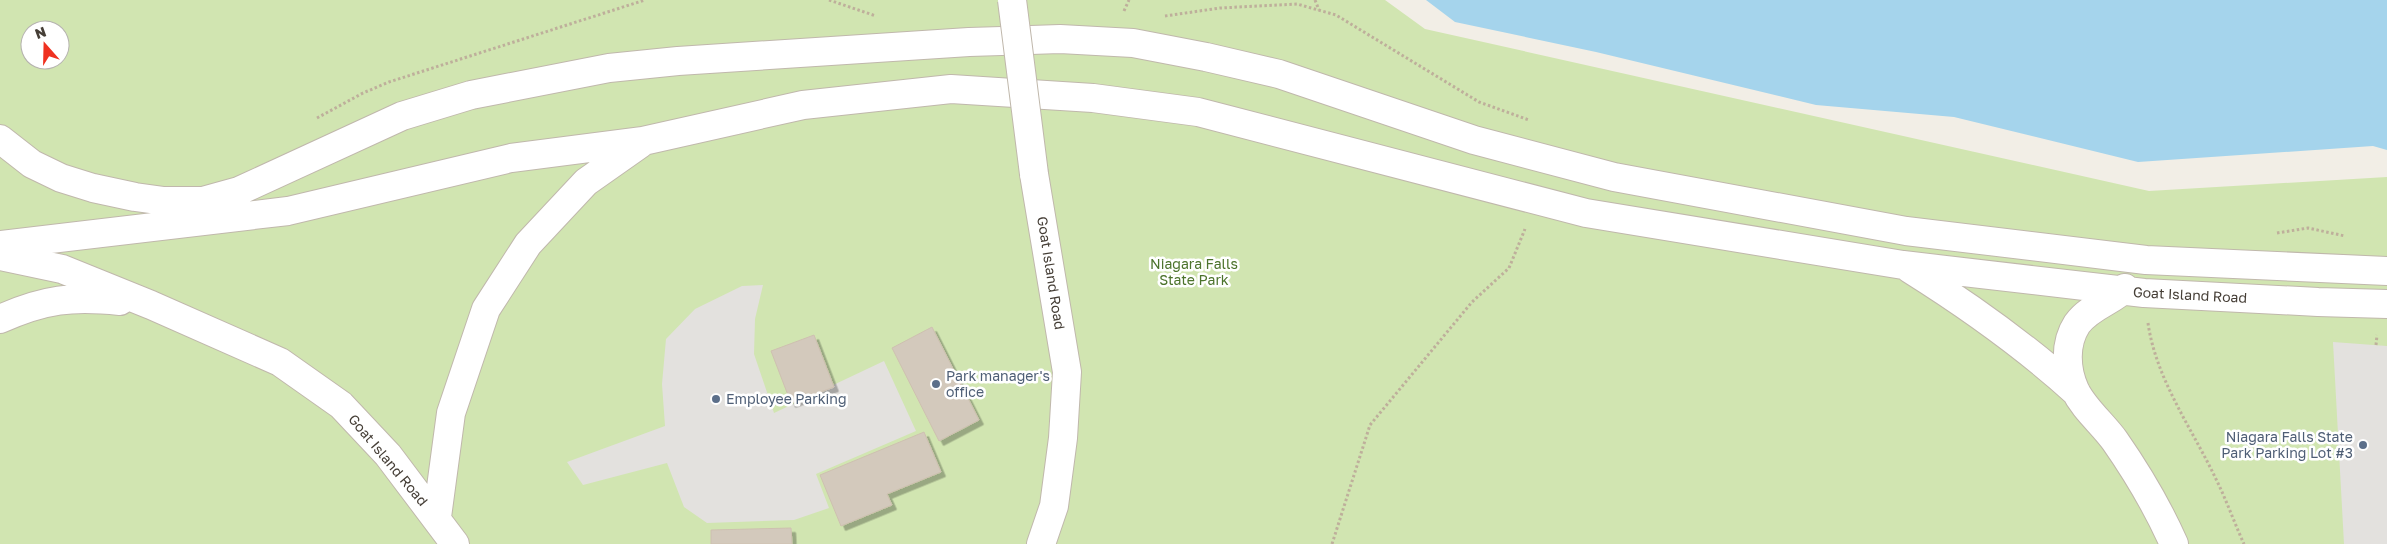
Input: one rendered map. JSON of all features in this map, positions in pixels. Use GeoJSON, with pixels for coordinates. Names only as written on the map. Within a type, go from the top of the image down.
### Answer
{"type":"FeatureCollection","features":[{"type":"Feature","properties":{"kind":"street","name":"Goat Island Road"},"geometry":{"type":"LineString","coordinates":[[1012,0],[1034,174],[1067,372],[1063,438],[1054,506],[1041,544]]}},
{"type":"Feature","properties":{"kind":"street"},"geometry":{"type":"LineString","coordinates":[[0,139],[32,164],[61,178],[93,188],[154,200],[203,201],[239,191],[402,116],[471,94],[609,68],[678,61],[969,42],[1060,39],[1134,43],[1206,56],[1279,74],[1474,140],[1614,178],[1906,231],[1996,242],[2146,260],[2387,271]]}},
{"type":"Feature","properties":{"kind":"street"},"geometry":{"type":"LineString","coordinates":[[0,245],[288,211],[511,158],[643,141],[803,105],[951,89],[1093,98],[1198,112],[1340,147],[1586,213],[1903,265],[2133,292],[2146,260]]}},
{"type":"Feature","properties":{"kind":"street"},"geometry":{"type":"LineString","coordinates":[[437,517],[451,413],[486,309],[528,244],[586,182],[643,141]]}},
{"type":"Feature","properties":{"kind":"street"},"geometry":{"type":"LineString","coordinates":[[1903,265],[1996,242]]}},
{"type":"Feature","properties":{"kind":"street","name":"Goat Island Road"},"geometry":{"type":"LineString","coordinates":[[0,256],[62,269],[151,305],[280,362],[341,404],[388,455],[437,517],[455,544]]}},
{"type":"Feature","properties":{"kind":"street"},"geometry":{"type":"LineString","coordinates":[[1903,265],[1967,305],[2037,357],[2076,392]]}},
{"type":"Feature","properties":{"kind":"street","name":"Goat Island Road"},"geometry":{"type":"LineString","coordinates":[[2174,544],[2143,484],[2115,441],[2076,392],[2068,368],[2068,345],[2077,324],[2096,306],[2133,292],[2387,304]]}},
{"type":"Feature","properties":{"kind":"street","name":"Goat Island Road"},"geometry":{"type":"LineString","coordinates":[[0,319],[28,307],[60,299],[90,298],[151,305]]}},
{"type":"Feature","properties":{"kind":"path"},"geometry":{"type":"LineString","coordinates":[[829,0],[882,18]]}},
{"type":"Feature","properties":{"kind":"path"},"geometry":{"type":"LineString","coordinates":[[1314,0],[1319,10]]}},
{"type":"Feature","properties":{"kind":"path"},"geometry":{"type":"LineString","coordinates":[[1156,17],[1220,8],[1297,4],[1319,10],[1336,15],[1479,102],[1534,122]]}},
{"type":"Feature","properties":{"kind":"path"},"geometry":{"type":"LineString","coordinates":[[1332,544],[1370,425],[1472,302],[1509,268],[1538,201]]}},
{"type":"Feature","properties":{"kind":"path"},"geometry":{"type":"LineString","coordinates":[[2272,234],[2308,228],[2352,237]]}},
{"type":"Feature","properties":{"kind":"path"},"geometry":{"type":"LineString","coordinates":[[2133,292],[2171,392],[2216,477],[2244,544]]}},
{"type":"Feature","properties":{"kind":"green space","name":"Niagara Falls State Park"},"geometry":{"type":"Polygon","coordinates":[[[0,0],[1385,0],[1425,29],[2149,191],[2387,177],[2387,544],[0,544],[0,0]]]}},
{"type":"Feature","properties":{"kind":"shaded area","name":"Employee Parking"},"geometry":{"type":"Polygon","coordinates":[[[763,285],[755,319],[754,354],[774,413],[884,361],[916,431],[816,474],[829,508],[794,520],[707,523],[684,507],[667,463],[583,485],[567,462],[665,426],[662,384],[666,339],[695,309],[742,286],[763,285]]]}},
{"type":"Feature","properties":{"kind":"shaded area","name":"Niagara Falls State Park Parking Lot #3"},"geometry":{"type":"Polygon","coordinates":[[[2333,342],[2387,346],[2387,544],[2344,544],[2333,342]]]}},
{"type":"Feature","properties":{"kind":"water"},"geometry":{"type":"Polygon","coordinates":[[[1426,0],[2387,0],[2387,150],[2373,146],[2138,162],[1954,117],[1816,105],[1596,52],[1455,22],[1426,0]]]}},
{"type":"Feature","properties":{"kind":"building","name":"Park manager's office"},"geometry":{"type":"Polygon","coordinates":[[[932,327],[979,420],[939,441],[892,348],[932,327]]]}},
{"type":"Feature","properties":{"kind":"building"},"geometry":{"type":"Polygon","coordinates":[[[814,335],[834,387],[791,403],[771,351],[814,335]]]}},
{"type":"Feature","properties":{"kind":"building"},"geometry":{"type":"Polygon","coordinates":[[[924,432],[941,472],[887,494],[892,505],[841,526],[820,475],[924,432]]]}},
{"type":"Feature","properties":{"kind":"building"},"geometry":{"type":"Polygon","coordinates":[[[791,528],[792,544],[711,544],[711,530],[791,528]]]}},
{"type":"Feature","properties":{"kind":"place","name":"Park manager's office"},"geometry":{"type":"Point","coordinates":[936,384]}},
{"type":"Feature","properties":{"kind":"place","name":"Employee Parking"},"geometry":{"type":"Point","coordinates":[716,399]}},
{"type":"Feature","properties":{"kind":"place","name":"Niagara Falls State Park Parking Lot #3"},"geometry":{"type":"Point","coordinates":[2363,445]}}]}
